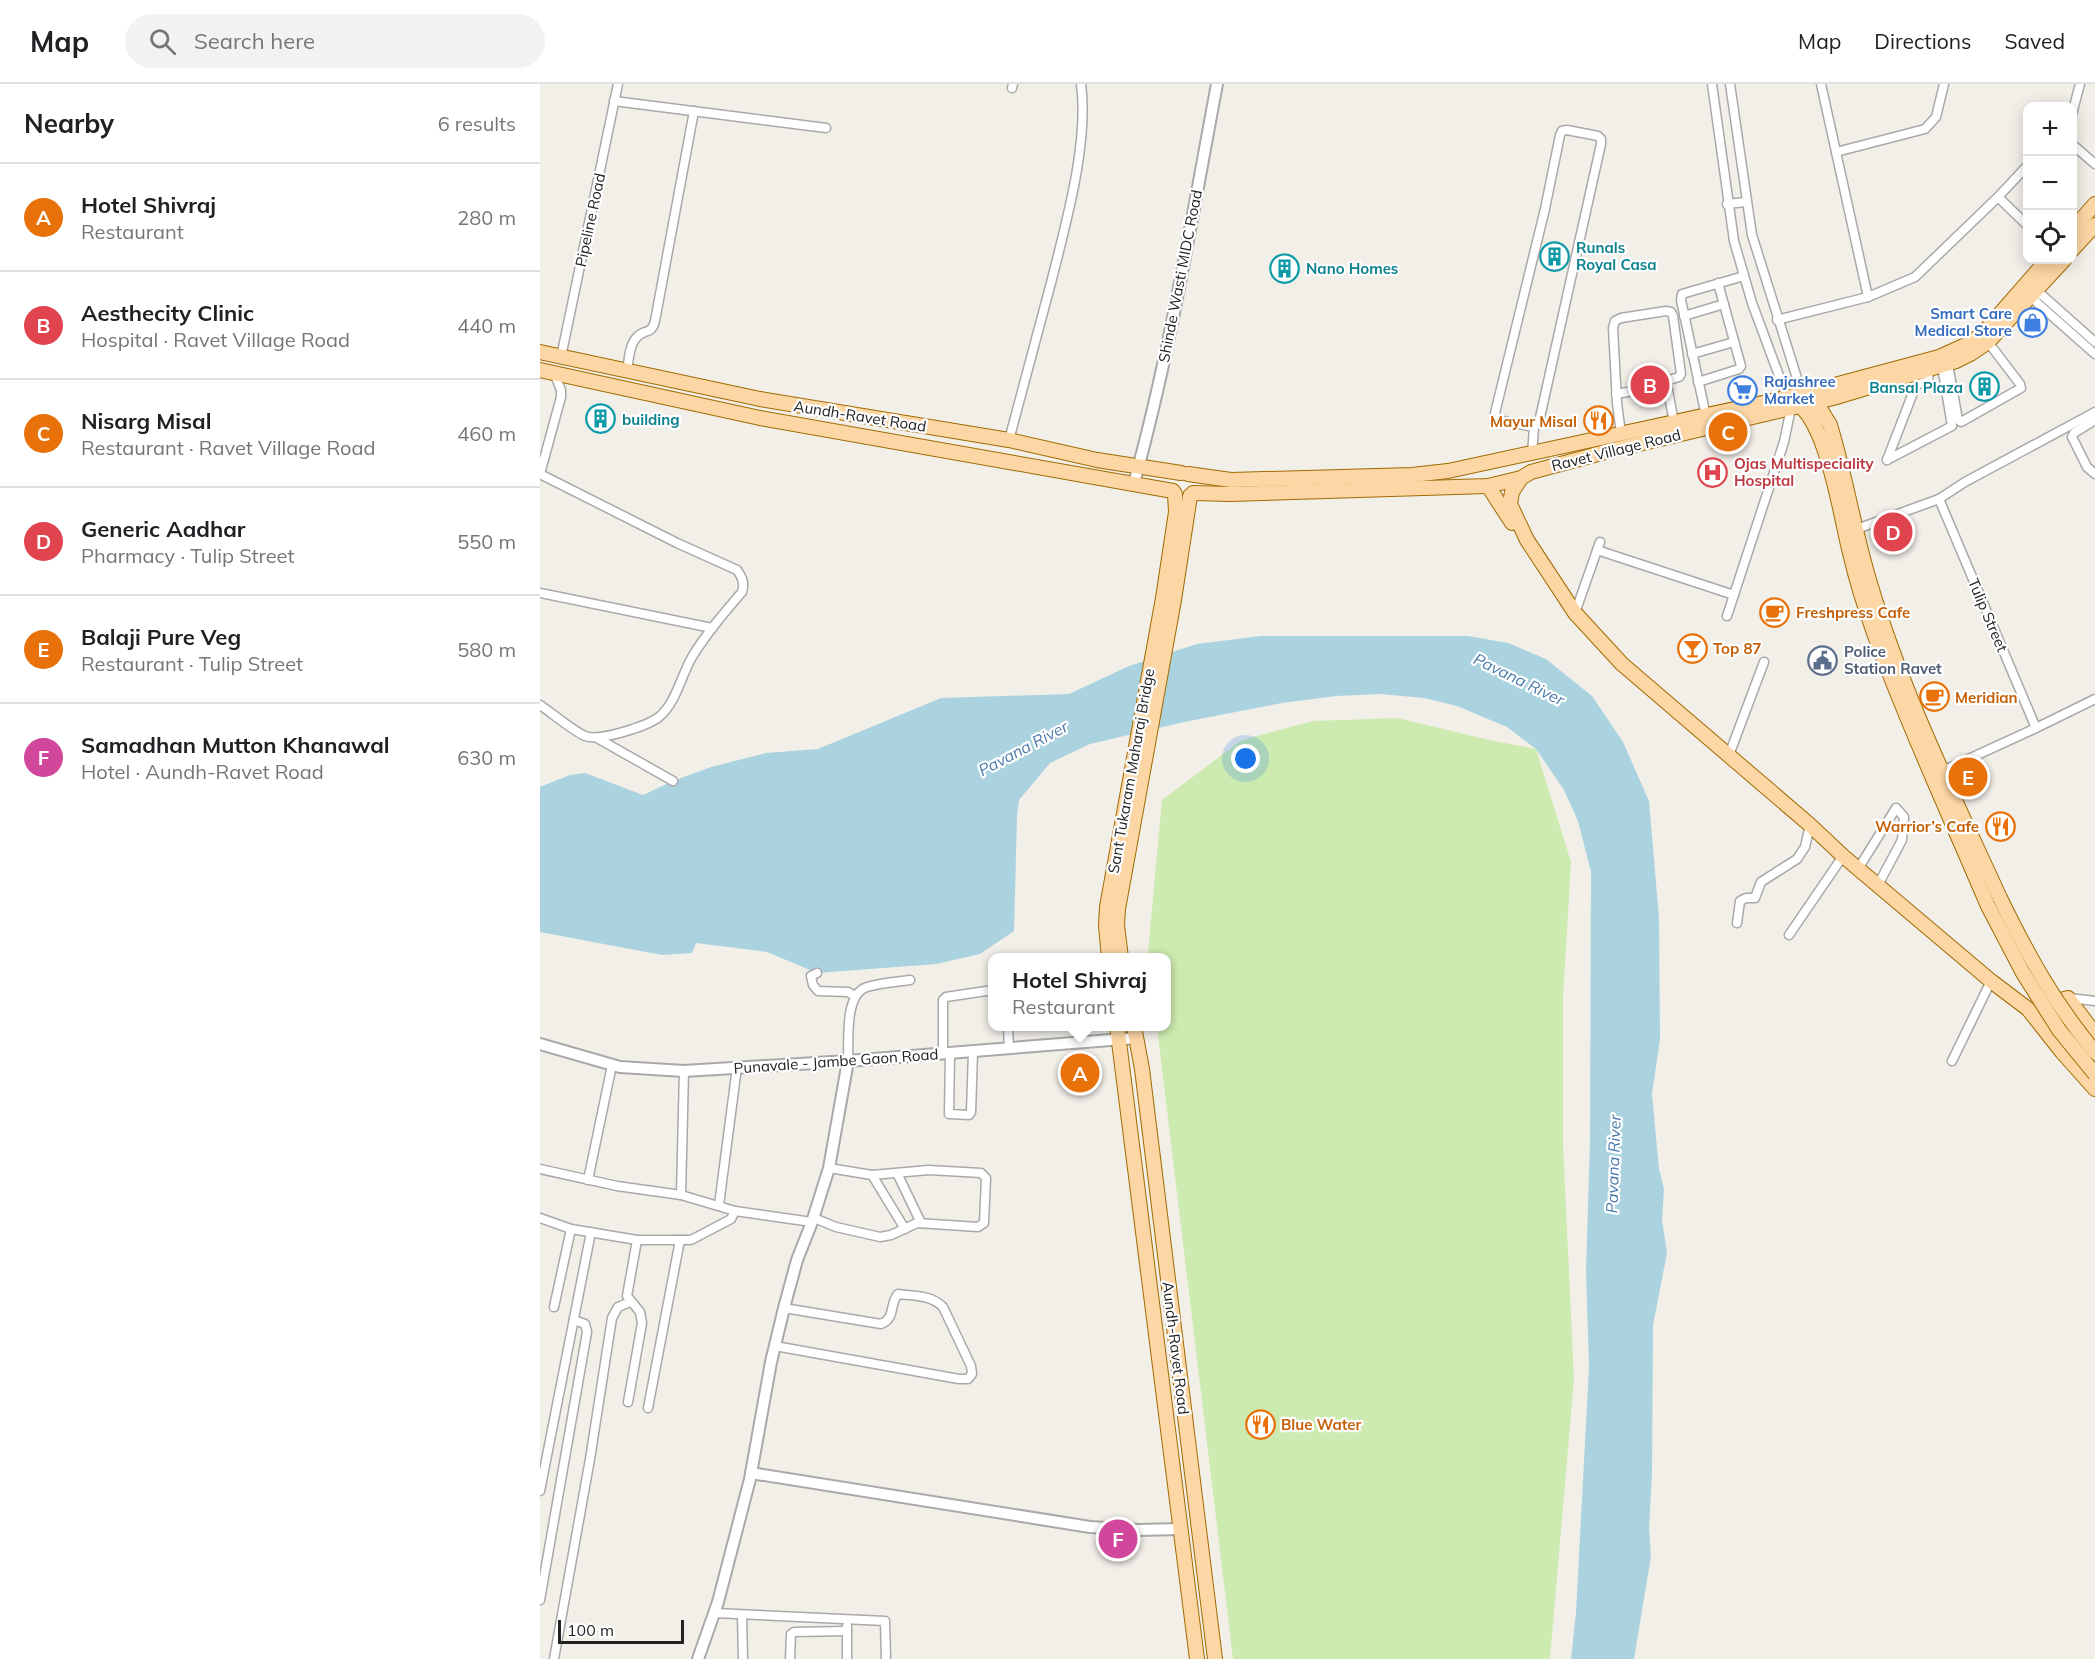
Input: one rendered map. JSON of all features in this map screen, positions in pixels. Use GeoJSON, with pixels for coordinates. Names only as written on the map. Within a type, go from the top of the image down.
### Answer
{"type":"FeatureCollection","features":[{"type":"Feature","properties":{"kind":"main road"},"geometry":{"type":"LineString","coordinates":[[2077,225],[2095,204]]}},
{"type":"Feature","properties":{"kind":"main road"},"geometry":{"type":"LineString","coordinates":[[2077,245],[2095,225]]}},
{"type":"Feature","properties":{"kind":"main road","name":"Ravet Village Road"},"geometry":{"type":"LineString","coordinates":[[1816,402],[1940,367],[1972,353],[1988,342],[2029,290],[2045,264]]}},
{"type":"Feature","properties":{"kind":"main road","name":"Ravet Village Road"},"geometry":{"type":"LineString","coordinates":[[1192,494],[1485,486],[1795,402],[1939,357],[1972,342],[2059,264]]}},
{"type":"Feature","properties":{"kind":"main road","name":"Aundh-Ravet Road"},"geometry":{"type":"LineString","coordinates":[[540,352],[760,399],[1009,440],[1097,460],[1185,473]]}},
{"type":"Feature","properties":{"kind":"main road","name":"Aundh-Ravet Road"},"geometry":{"type":"LineString","coordinates":[[547,372],[760,418],[1134,483],[1174,493]]}},
{"type":"Feature","properties":{"kind":"main road"},"geometry":{"type":"LineString","coordinates":[[1795,402],[1816,402],[1826,416],[1832,433],[1872,632],[1936,773],[2033,965],[2072,1024],[2095,1052]]}},
{"type":"Feature","properties":{"kind":"main road"},"geometry":{"type":"LineString","coordinates":[[1795,402],[1818,432],[1850,530]]}},
{"type":"Feature","properties":{"kind":"main road","name":"Ravet Village Road"},"geometry":{"type":"LineString","coordinates":[[1185,473],[1231,480],[1412,475],[1448,471],[1706,416],[1795,402]]}},
{"type":"Feature","properties":{"kind":"main road"},"geometry":{"type":"LineString","coordinates":[[1527,540],[1510,504],[1512,492],[1526,475],[1532,463],[1529,455]]}},
{"type":"Feature","properties":{"kind":"main road"},"geometry":{"type":"LineString","coordinates":[[1474,466],[1474,483],[1485,486],[1527,540],[1575,613],[1622,664],[1858,869],[1990,981],[2028,1009],[2095,1089]]}},
{"type":"Feature","properties":{"kind":"main road"},"geometry":{"type":"LineString","coordinates":[[1185,473],[1196,482],[1168,599],[1176,512],[1172,480],[1185,473]]}},
{"type":"Feature","properties":{"kind":"main road"},"geometry":{"type":"LineString","coordinates":[[1174,493],[1183,497],[1192,494]]}},
{"type":"Feature","properties":{"kind":"main road","name":"Sant Tukaram Maharaj Bridge"},"geometry":{"type":"LineString","coordinates":[[1114,951],[1118,909],[1168,599]]}},
{"type":"Feature","properties":{"kind":"main road"},"geometry":{"type":"LineString","coordinates":[[1936,773],[1988,906],[2023,973],[2053,1021],[2095,1074]]}},
{"type":"Feature","properties":{"kind":"main road"},"geometry":{"type":"LineString","coordinates":[[2028,1009],[2068,998],[2095,1034]]}},
{"type":"Feature","properties":{"kind":"main road","name":"Aundh-Ravet Road"},"geometry":{"type":"LineString","coordinates":[[1135,1032],[1142,1069],[1215,1659]]}},
{"type":"Feature","properties":{"kind":"main road","name":"Aundh-Ravet Road"},"geometry":{"type":"LineString","coordinates":[[1118,1033],[1197,1659]]}},
{"type":"Feature","properties":{"kind":"street","name":"Pipeline Road"},"geometry":{"type":"LineString","coordinates":[[561,357],[618,84]]}},
{"type":"Feature","properties":{"kind":"street"},"geometry":{"type":"LineString","coordinates":[[1009,440],[1068,215],[1079,148],[1082,117],[1081,84]]}},
{"type":"Feature","properties":{"kind":"street","name":"Shinde Wasti MIDC Road"},"geometry":{"type":"LineString","coordinates":[[1134,483],[1175,303],[1217,84]]}},
{"type":"Feature","properties":{"kind":"street"},"geometry":{"type":"LineString","coordinates":[[1712,84],[1734,241],[1744,276],[1795,402]]}},
{"type":"Feature","properties":{"kind":"street"},"geometry":{"type":"LineString","coordinates":[[1727,616],[1795,402],[1777,320],[1752,235],[1730,84]]}},
{"type":"Feature","properties":{"kind":"street"},"geometry":{"type":"LineString","coordinates":[[1821,84],[1868,297]]}},
{"type":"Feature","properties":{"kind":"street"},"geometry":{"type":"LineString","coordinates":[[1836,152],[1925,129],[1936,117],[1944,84]]}},
{"type":"Feature","properties":{"kind":"street"},"geometry":{"type":"LineString","coordinates":[[2076,102],[2080,84]]}},
{"type":"Feature","properties":{"kind":"street"},"geometry":{"type":"LineString","coordinates":[[614,101],[826,128]]}},
{"type":"Feature","properties":{"kind":"street"},"geometry":{"type":"LineString","coordinates":[[627,371],[633,344],[637,337],[648,333],[653,328],[655,321],[694,111]]}},
{"type":"Feature","properties":{"kind":"street"},"geometry":{"type":"LineString","coordinates":[[1529,455],[1534,427],[1539,422],[1601,144],[1598,136],[1567,130],[1562,131],[1560,135],[1545,209],[1495,413],[1498,420],[1534,427]]}},
{"type":"Feature","properties":{"kind":"street"},"geometry":{"type":"LineString","coordinates":[[2077,148],[2095,164]]}},
{"type":"Feature","properties":{"kind":"street"},"geometry":{"type":"LineString","coordinates":[[1777,320],[1868,297],[1908,281],[1923,272],[2023,170]]}},
{"type":"Feature","properties":{"kind":"street"},"geometry":{"type":"LineString","coordinates":[[1998,197],[2023,221]]}},
{"type":"Feature","properties":{"kind":"street"},"geometry":{"type":"LineString","coordinates":[[1727,204],[1746,202]]}},
{"type":"Feature","properties":{"kind":"street"},"geometry":{"type":"LineString","coordinates":[[1706,416],[1684,316],[1682,294],[1744,276]]}},
{"type":"Feature","properties":{"kind":"street"},"geometry":{"type":"LineString","coordinates":[[1698,382],[1739,369],[1740,362],[1718,283]]}},
{"type":"Feature","properties":{"kind":"street"},"geometry":{"type":"LineString","coordinates":[[2029,290],[2042,295],[2095,342]]}},
{"type":"Feature","properties":{"kind":"street"},"geometry":{"type":"LineString","coordinates":[[2029,290],[2035,301],[2095,354]]}},
{"type":"Feature","properties":{"kind":"street"},"geometry":{"type":"LineString","coordinates":[[1684,316],[1724,304]]}},
{"type":"Feature","properties":{"kind":"street"},"geometry":{"type":"LineString","coordinates":[[1621,434],[1616,394],[1613,328],[1615,321],[1621,318],[1671,312],[1681,374],[1669,380],[1667,385],[1674,423]]}},
{"type":"Feature","properties":{"kind":"street"},"geometry":{"type":"LineString","coordinates":[[1692,354],[1734,342]]}},
{"type":"Feature","properties":{"kind":"street"},"geometry":{"type":"LineString","coordinates":[[1940,367],[1958,420],[1965,421],[2021,388],[1988,342]]}},
{"type":"Feature","properties":{"kind":"street"},"geometry":{"type":"LineString","coordinates":[[1940,367],[1952,426],[1887,460],[1916,385],[1928,381],[1940,367]]}},
{"type":"Feature","properties":{"kind":"street"},"geometry":{"type":"LineString","coordinates":[[540,705],[585,736],[597,738],[611,736],[658,718],[673,697],[692,657],[712,628],[742,592],[744,586],[742,577],[736,570],[660,535],[540,474],[561,397],[561,390],[547,372]]}},
{"type":"Feature","properties":{"kind":"street"},"geometry":{"type":"LineString","coordinates":[[1616,394],[1667,385]]}},
{"type":"Feature","properties":{"kind":"street"},"geometry":{"type":"LineString","coordinates":[[1850,530],[1939,499],[1965,482],[2095,412]]}},
{"type":"Feature","properties":{"kind":"street"},"geometry":{"type":"LineString","coordinates":[[2095,420],[2072,436],[2087,466],[2095,474]]}},
{"type":"Feature","properties":{"kind":"street","name":"Tulip Street"},"geometry":{"type":"LineString","coordinates":[[1939,499],[2036,728]]}},
{"type":"Feature","properties":{"kind":"street"},"geometry":{"type":"LineString","coordinates":[[1575,613],[1598,546],[1734,595]]}},
{"type":"Feature","properties":{"kind":"street"},"geometry":{"type":"LineString","coordinates":[[540,593],[712,628]]}},
{"type":"Feature","properties":{"kind":"street"},"geometry":{"type":"LineString","coordinates":[[1729,755],[1764,662]]}},
{"type":"Feature","properties":{"kind":"street"},"geometry":{"type":"LineString","coordinates":[[1936,773],[2095,699]]}},
{"type":"Feature","properties":{"kind":"street"},"geometry":{"type":"LineString","coordinates":[[597,738],[607,746],[673,781]]}},
{"type":"Feature","properties":{"kind":"street"},"geometry":{"type":"LineString","coordinates":[[1858,869],[1896,808],[1904,817],[1902,840],[1878,885]]}},
{"type":"Feature","properties":{"kind":"street"},"geometry":{"type":"LineString","coordinates":[[1737,923],[1740,901],[1755,898],[1761,882],[1797,859],[1805,847],[1810,825]]}},
{"type":"Feature","properties":{"kind":"street"},"geometry":{"type":"LineString","coordinates":[[1789,935],[1843,856]]}},
{"type":"Feature","properties":{"kind":"street"},"geometry":{"type":"LineString","coordinates":[[817,973],[811,976],[813,985],[819,991],[848,992],[855,996]]}},
{"type":"Feature","properties":{"kind":"street"},"geometry":{"type":"LineString","coordinates":[[698,1659],[715,1613],[751,1473],[784,1308],[797,1260],[813,1220],[829,1168],[848,1061],[850,1010],[855,996],[866,987],[910,980]]}},
{"type":"Feature","properties":{"kind":"street"},"geometry":{"type":"LineString","coordinates":[[1952,1061],[1990,981]]}},
{"type":"Feature","properties":{"kind":"street"},"geometry":{"type":"LineString","coordinates":[[973,1052],[971,1112],[969,1115],[949,1114],[943,1000],[946,997],[988,991]]}},
{"type":"Feature","properties":{"kind":"street"},"geometry":{"type":"LineString","coordinates":[[2068,998],[2095,1001]]}},
{"type":"Feature","properties":{"kind":"street"},"geometry":{"type":"LineString","coordinates":[[1008,1031],[1009,1049]]}},
{"type":"Feature","properties":{"kind":"street","name":"Punavale - Jambe Gaon Road"},"geometry":{"type":"LineString","coordinates":[[540,1044],[612,1065],[684,1071],[1009,1049],[1135,1032]]}},
{"type":"Feature","properties":{"kind":"street"},"geometry":{"type":"LineString","coordinates":[[588,1180],[612,1065]]}},
{"type":"Feature","properties":{"kind":"street"},"geometry":{"type":"LineString","coordinates":[[719,1205],[736,1067]]}},
{"type":"Feature","properties":{"kind":"street"},"geometry":{"type":"LineString","coordinates":[[681,1195],[684,1071]]}},
{"type":"Feature","properties":{"kind":"street"},"geometry":{"type":"LineString","coordinates":[[540,1169],[652,1192],[681,1195],[735,1211],[813,1220],[880,1237],[921,1223],[982,1226],[984,1223],[985,1175],[929,1170],[872,1175],[829,1168]]}},
{"type":"Feature","properties":{"kind":"street"},"geometry":{"type":"LineString","coordinates":[[897,1173],[921,1223]]}},
{"type":"Feature","properties":{"kind":"street"},"geometry":{"type":"LineString","coordinates":[[872,1175],[905,1229]]}},
{"type":"Feature","properties":{"kind":"street"},"geometry":{"type":"LineString","coordinates":[[540,1218],[571,1228],[637,1239],[691,1240],[731,1219],[735,1211]]}},
{"type":"Feature","properties":{"kind":"street"},"geometry":{"type":"LineString","coordinates":[[554,1307],[571,1228]]}},
{"type":"Feature","properties":{"kind":"street"},"geometry":{"type":"LineString","coordinates":[[540,1491],[591,1232]]}},
{"type":"Feature","properties":{"kind":"street"},"geometry":{"type":"LineString","coordinates":[[628,1402],[642,1323],[640,1312],[630,1302],[628,1292],[637,1239]]}},
{"type":"Feature","properties":{"kind":"street"},"geometry":{"type":"LineString","coordinates":[[648,1408],[680,1240]]}},
{"type":"Feature","properties":{"kind":"street"},"geometry":{"type":"LineString","coordinates":[[775,1346],[959,1379],[968,1379],[972,1374],[971,1366],[943,1307],[937,1301],[926,1297],[898,1294],[892,1314],[887,1322],[881,1324],[784,1308]]}},
{"type":"Feature","properties":{"kind":"street"},"geometry":{"type":"LineString","coordinates":[[554,1659],[588,1470],[612,1318],[618,1307],[630,1302]]}},
{"type":"Feature","properties":{"kind":"street"},"geometry":{"type":"LineString","coordinates":[[540,1600],[587,1332],[585,1324],[574,1320]]}},
{"type":"Feature","properties":{"kind":"street"},"geometry":{"type":"LineString","coordinates":[[751,1473],[1090,1527],[1139,1530],[1180,1529]]}},
{"type":"Feature","properties":{"kind":"street"},"geometry":{"type":"LineString","coordinates":[[715,1613],[885,1621],[886,1659]]}},
{"type":"Feature","properties":{"kind":"street"},"geometry":{"type":"LineString","coordinates":[[742,1615],[743,1659]]}},
{"type":"Feature","properties":{"kind":"street"},"geometry":{"type":"LineString","coordinates":[[847,1618],[847,1659]]}},
{"type":"Feature","properties":{"kind":"street"},"geometry":{"type":"LineString","coordinates":[[790,1659],[790,1634],[794,1632],[846,1631]]}},
{"type":"Feature","properties":{"kind":"green space"},"geometry":{"type":"Polygon","coordinates":[[[1398,718],[1536,749],[1571,862],[1563,998],[1563,1144],[1574,1379],[1550,1659],[1233,1659],[1157,1031],[1171,1031],[1171,953],[1148,952],[1162,800],[1242,740],[1313,721],[1398,718]]]}},
{"type":"Feature","properties":{"kind":"water","name":"Pavana River"},"geometry":{"type":"Polygon","coordinates":[[[1261,636],[1468,636],[1508,643],[1546,659],[1592,696],[1623,742],[1649,801],[1659,918],[1660,1039],[1652,1094],[1659,1169],[1664,1189],[1662,1220],[1667,1253],[1653,1325],[1652,1474],[1649,1528],[1651,1556],[1634,1659],[1571,1659],[1576,1612],[1589,1367],[1586,1272],[1590,1141],[1591,872],[1578,821],[1564,790],[1536,749],[1507,727],[1457,706],[1424,698],[1380,694],[1336,696],[1282,703],[1184,722],[1090,744],[1050,763],[1019,800],[1014,931],[980,954],[936,964],[817,973],[767,952],[696,943],[692,953],[662,955],[540,932],[540,787],[570,775],[585,773],[643,795],[711,767],[766,753],[818,749],[941,698],[1069,694],[1129,666],[1197,644],[1261,636]]]}},
{"type":"Feature","properties":{"kind":"place","name":"Runals Royal Casa"},"geometry":{"type":"Point","coordinates":[1555,256]}},
{"type":"Feature","properties":{"kind":"place","name":"Nano Homes"},"geometry":{"type":"Point","coordinates":[1285,268]}},
{"type":"Feature","properties":{"kind":"place","name":"Smart Care Medical Store"},"geometry":{"type":"Point","coordinates":[2033,322]}},
{"type":"Feature","properties":{"kind":"place","name":"Aesthecity Clinic"},"geometry":{"type":"Point","coordinates":[1650,385]}},
{"type":"Feature","properties":{"kind":"place","name":"Bansal Plaza"},"geometry":{"type":"Point","coordinates":[1984,387]}},
{"type":"Feature","properties":{"kind":"place","name":"Rajashree Market"},"geometry":{"type":"Point","coordinates":[1743,390]}},
{"type":"Feature","properties":{"kind":"place","name":"building"},"geometry":{"type":"Point","coordinates":[601,419]}},
{"type":"Feature","properties":{"kind":"place","name":"Mayur Misal"},"geometry":{"type":"Point","coordinates":[1598,421]}},
{"type":"Feature","properties":{"kind":"place","name":"Nisarg Misal"},"geometry":{"type":"Point","coordinates":[1728,432]}},
{"type":"Feature","properties":{"kind":"place","name":"Ojas Multispeciality Hospital"},"geometry":{"type":"Point","coordinates":[1713,472]}},
{"type":"Feature","properties":{"kind":"place","name":"Generic Aadhar"},"geometry":{"type":"Point","coordinates":[1893,532]}},
{"type":"Feature","properties":{"kind":"place","name":"Freshpress Cafe"},"geometry":{"type":"Point","coordinates":[1775,612]}},
{"type":"Feature","properties":{"kind":"place","name":"Top 87"},"geometry":{"type":"Point","coordinates":[1692,648]}},
{"type":"Feature","properties":{"kind":"place","name":"Police Station Ravet"},"geometry":{"type":"Point","coordinates":[1823,660]}},
{"type":"Feature","properties":{"kind":"place","name":"Meridian"},"geometry":{"type":"Point","coordinates":[1934,697]}},
{"type":"Feature","properties":{"kind":"place","name":"Balaji Pure Veg"},"geometry":{"type":"Point","coordinates":[1968,777]}},
{"type":"Feature","properties":{"kind":"place","name":"Warrior’s Cafe"},"geometry":{"type":"Point","coordinates":[2000,826]}},
{"type":"Feature","properties":{"kind":"place","name":"Hotel Shivraj"},"geometry":{"type":"Point","coordinates":[1080,1073]}},
{"type":"Feature","properties":{"kind":"place","name":"Blue Water"},"geometry":{"type":"Point","coordinates":[1260,1424]}},
{"type":"Feature","properties":{"kind":"place","name":"Samadhan Mutton Khanawal"},"geometry":{"type":"Point","coordinates":[1118,1539]}}]}
